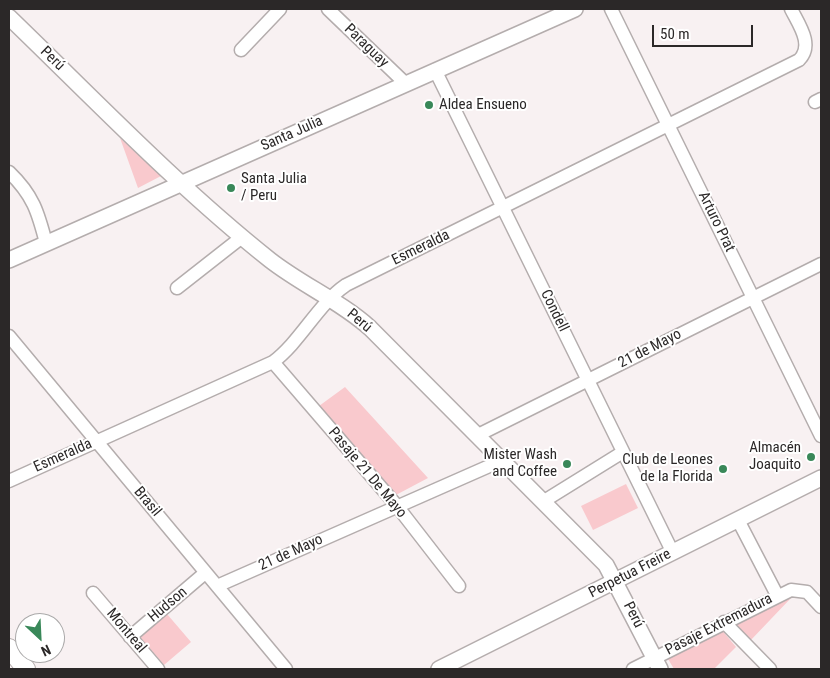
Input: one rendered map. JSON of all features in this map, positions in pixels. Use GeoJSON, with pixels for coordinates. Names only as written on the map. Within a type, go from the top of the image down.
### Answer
{"type":"FeatureCollection","features":[{"type":"Feature","properties":{"kind":"main road"},"geometry":{"type":"LineString","coordinates":[[9,648],[26,669]]}},
{"type":"Feature","properties":{"kind":"street"},"geometry":{"type":"LineString","coordinates":[[241,50],[280,9]]}},
{"type":"Feature","properties":{"kind":"street","name":"Paraguay"},"geometry":{"type":"LineString","coordinates":[[328,9],[405,83]]}},
{"type":"Feature","properties":{"kind":"street","name":"Santa Julia"},"geometry":{"type":"LineString","coordinates":[[9,260],[575,9]]}},
{"type":"Feature","properties":{"kind":"street","name":"Arturo Prat"},"geometry":{"type":"LineString","coordinates":[[611,9],[821,436]]}},
{"type":"Feature","properties":{"kind":"street","name":"Esmeralda"},"geometry":{"type":"LineString","coordinates":[[9,481],[273,362],[285,351],[330,299],[346,285],[799,60],[806,50],[806,42],[792,9]]}},
{"type":"Feature","properties":{"kind":"street","name":"Perú"},"geometry":{"type":"LineString","coordinates":[[9,17],[182,183],[242,237],[285,271],[330,299],[370,328],[544,500],[602,559],[616,581],[658,664]]}},
{"type":"Feature","properties":{"kind":"street","name":"Condell"},"geometry":{"type":"LineString","coordinates":[[435,70],[673,553]]}},
{"type":"Feature","properties":{"kind":"street"},"geometry":{"type":"LineString","coordinates":[[9,172],[25,188],[33,201],[46,243]]}},
{"type":"Feature","properties":{"kind":"street"},"geometry":{"type":"LineString","coordinates":[[177,288],[242,237]]}},
{"type":"Feature","properties":{"kind":"street","name":"21 de Mayo"},"geometry":{"type":"LineString","coordinates":[[478,435],[821,264]]}},
{"type":"Feature","properties":{"kind":"street","name":"Brasil"},"geometry":{"type":"LineString","coordinates":[[9,336],[286,669]]}},
{"type":"Feature","properties":{"kind":"street","name":"Pasaje 21 De Mayo"},"geometry":{"type":"LineString","coordinates":[[273,362],[397,506],[459,586]]}},
{"type":"Feature","properties":{"kind":"street"},"geometry":{"type":"LineString","coordinates":[[544,500],[623,452]]}},
{"type":"Feature","properties":{"kind":"street","name":"21 de Mayo"},"geometry":{"type":"LineString","coordinates":[[217,586],[503,460]]}},
{"type":"Feature","properties":{"kind":"street","name":"Perpetua Freire"},"geometry":{"type":"LineString","coordinates":[[439,669],[821,478]]}},
{"type":"Feature","properties":{"kind":"street"},"geometry":{"type":"LineString","coordinates":[[738,520],[777,595]]}},
{"type":"Feature","properties":{"kind":"street","name":"Hudson"},"geometry":{"type":"LineString","coordinates":[[130,637],[205,572]]}},
{"type":"Feature","properties":{"kind":"street","name":"Pasaje Extremadura"},"geometry":{"type":"LineString","coordinates":[[632,669],[658,664],[724,622],[777,595],[791,590],[807,592],[821,607]]}},
{"type":"Feature","properties":{"kind":"street","name":"Montreal"},"geometry":{"type":"LineString","coordinates":[[94,593],[158,669]]}},
{"type":"Feature","properties":{"kind":"street"},"geometry":{"type":"LineString","coordinates":[[724,622],[770,669]]}},
{"type":"Feature","properties":{"kind":"shaded area"},"geometry":{"type":"Polygon","coordinates":[[[120,138],[161,176],[138,188],[120,138]]]}},
{"type":"Feature","properties":{"kind":"shaded area"},"geometry":{"type":"Polygon","coordinates":[[[345,387],[428,478],[394,496],[319,406],[345,387]]]}},
{"type":"Feature","properties":{"kind":"shaded area"},"geometry":{"type":"Polygon","coordinates":[[[626,484],[638,508],[593,530],[581,506],[626,484]]]}},
{"type":"Feature","properties":{"kind":"shaded area"},"geometry":{"type":"Polygon","coordinates":[[[781,597],[791,598],[750,641],[731,623],[781,597]]]}},
{"type":"Feature","properties":{"kind":"shaded area"},"geometry":{"type":"Polygon","coordinates":[[[167,614],[191,642],[164,665],[140,637],[167,614]]]}},
{"type":"Feature","properties":{"kind":"shaded area"},"geometry":{"type":"Polygon","coordinates":[[[721,629],[736,647],[714,669],[674,669],[668,659],[721,629]]]}},
{"type":"Feature","properties":{"kind":"place","name":"Aldea Ensueno"},"geometry":{"type":"Point","coordinates":[429,105]}},
{"type":"Feature","properties":{"kind":"place","name":"Santa Julia / Peru"},"geometry":{"type":"Point","coordinates":[231,188]}},
{"type":"Feature","properties":{"kind":"place","name":"Almacén Joaquito"},"geometry":{"type":"Point","coordinates":[811,457]}},
{"type":"Feature","properties":{"kind":"place","name":"Mister Wash and Coffee"},"geometry":{"type":"Point","coordinates":[567,464]}},
{"type":"Feature","properties":{"kind":"place","name":"Club de Leones de la Florida"},"geometry":{"type":"Point","coordinates":[723,469]}}]}
